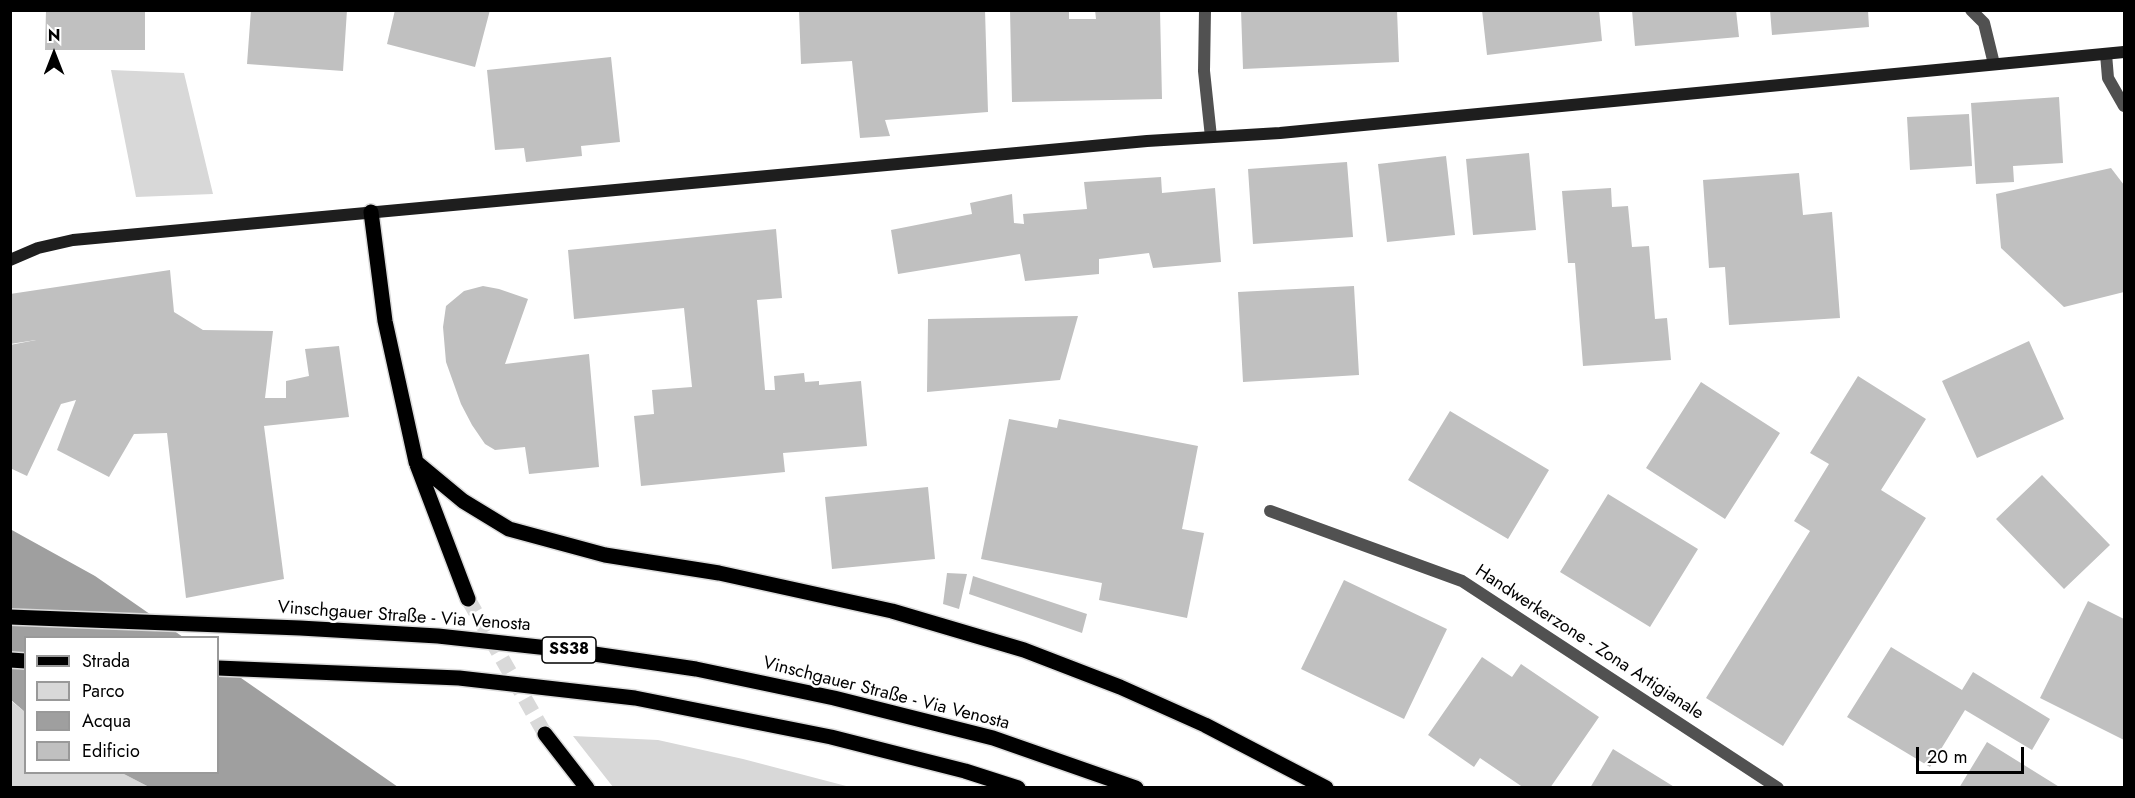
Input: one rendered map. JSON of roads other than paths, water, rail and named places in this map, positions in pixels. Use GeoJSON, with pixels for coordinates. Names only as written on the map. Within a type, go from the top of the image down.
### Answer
{"type":"FeatureCollection","features":[{"type":"Feature","properties":{"kind":"main road"},"geometry":{"type":"LineString","coordinates":[[10,260],[38,248],[73,240],[1147,141],[1280,133],[2124,52]]}},
{"type":"Feature","properties":{"kind":"main road"},"geometry":{"type":"LineString","coordinates":[[371,212],[385,321],[416,462],[468,599]]}},
{"type":"Feature","properties":{"kind":"main road"},"geometry":{"type":"LineString","coordinates":[[416,462],[463,501],[508,529],[605,555],[719,573],[892,611],[1024,650],[1120,687],[1205,725],[1326,788]]}},
{"type":"Feature","properties":{"kind":"main road","name":"Vinschgauer Straße - Via Venosta"},"geometry":{"type":"LineString","coordinates":[[10,617],[300,628],[438,636],[567,650],[696,669],[834,698],[993,738],[1137,788]]}},
{"type":"Feature","properties":{"kind":"main road","name":"SS38"},"geometry":{"type":"LineString","coordinates":[[219,668],[459,678],[635,698],[831,737],[965,771],[1018,788]]}},
{"type":"Feature","properties":{"kind":"main road"},"geometry":{"type":"LineString","coordinates":[[545,734],[588,788]]}},
{"type":"Feature","properties":{"kind":"street"},"geometry":{"type":"LineString","coordinates":[[1205,10],[1204,72],[1211,137]]}},
{"type":"Feature","properties":{"kind":"street"},"geometry":{"type":"LineString","coordinates":[[1971,10],[1984,23],[1994,64]]}},
{"type":"Feature","properties":{"kind":"street"},"geometry":{"type":"LineString","coordinates":[[2106,54],[2108,78],[2124,106]]}},
{"type":"Feature","properties":{"kind":"street","name":"Handwerkerzone - Zona Artigianale"},"geometry":{"type":"LineString","coordinates":[[1269,511],[1462,581],[1778,788]]}},
{"type":"Feature","properties":{"kind":"water"},"geometry":{"type":"Polygon","coordinates":[[[10,529],[95,576],[182,636],[24,636],[24,711],[11,700],[10,529]]]}},
{"type":"Feature","properties":{"kind":"water"},"geometry":{"type":"Polygon","coordinates":[[[219,663],[398,787],[149,787],[124,774],[219,774],[219,663]]]}},
{"type":"Feature","properties":{"kind":"tunnel"},"geometry":{"type":"LineString","coordinates":[[468,599],[545,734]]}}]}
